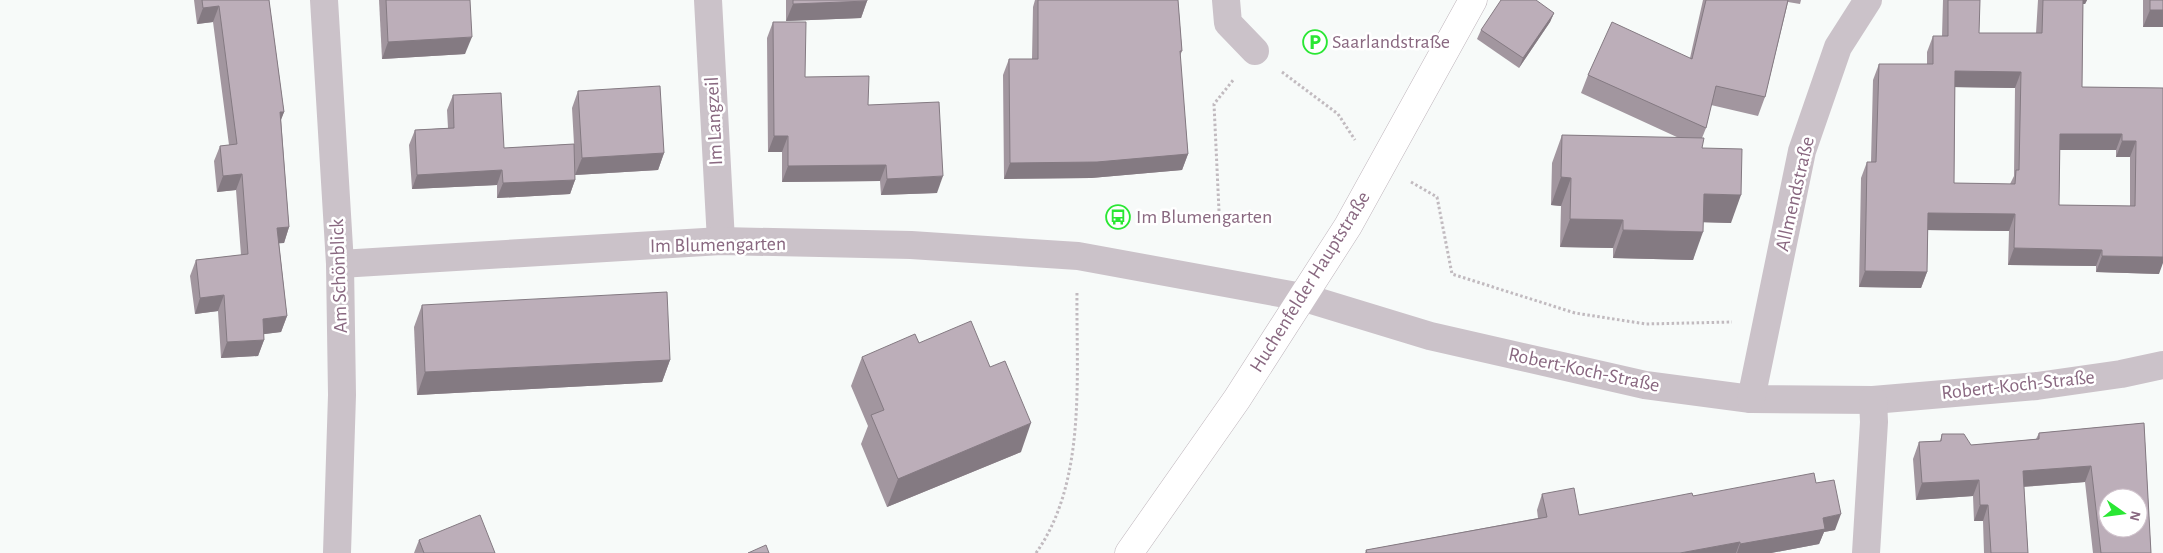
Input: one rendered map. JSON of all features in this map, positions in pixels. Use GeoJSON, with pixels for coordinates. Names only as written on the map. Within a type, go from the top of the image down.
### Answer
{"type":"FeatureCollection","features":[{"type":"Feature","properties":{"kind":"main road","name":"Huchenfelder Hauptstraße"},"geometry":{"type":"LineString","coordinates":[[1129,553],[1237,400],[1348,226],[1380,165],[1473,0]]}},
{"type":"Feature","properties":{"kind":"street","name":"Am Schönblick"},"geometry":{"type":"LineString","coordinates":[[324,0],[340,264],[342,395],[337,553]]}},
{"type":"Feature","properties":{"kind":"street","name":"Im Langzeil"},"geometry":{"type":"LineString","coordinates":[[708,0],[720,242]]}},
{"type":"Feature","properties":{"kind":"street"},"geometry":{"type":"LineString","coordinates":[[1226,0],[1228,23],[1255,51]]}},
{"type":"Feature","properties":{"kind":"street","name":"Allmendstraße"},"geometry":{"type":"LineString","coordinates":[[1751,399],[1802,151],[1838,47],[1868,0]]}},
{"type":"Feature","properties":{"kind":"street","name":"Im Blumengarten"},"geometry":{"type":"LineString","coordinates":[[340,264],[720,242],[911,245],[1078,256],[1302,297]]}},
{"type":"Feature","properties":{"kind":"street","name":"Robert-Koch-Straße"},"geometry":{"type":"LineString","coordinates":[[1302,297],[1430,336],[1523,358],[1645,385],[1751,399],[1873,400],[2037,386],[2121,374],[2163,365]]}},
{"type":"Feature","properties":{"kind":"street"},"geometry":{"type":"LineString","coordinates":[[1866,553],[1874,422],[1873,400]]}},
{"type":"Feature","properties":{"kind":"path"},"geometry":{"type":"LineString","coordinates":[[1255,51],[1338,114],[1355,141]]}},
{"type":"Feature","properties":{"kind":"path"},"geometry":{"type":"LineString","coordinates":[[1214,104],[1219,211]]}},
{"type":"Feature","properties":{"kind":"path"},"geometry":{"type":"LineString","coordinates":[[1380,165],[1437,197],[1452,274],[1575,313],[1646,324],[1767,322]]}},
{"type":"Feature","properties":{"kind":"path"},"geometry":{"type":"LineString","coordinates":[[1036,553],[1064,499],[1075,434],[1078,256]]}},
{"type":"Feature","properties":{"kind":"building"},"geometry":{"type":"Polygon","coordinates":[[[202,0],[269,0],[284,112],[280,112],[289,227],[277,228],[287,316],[263,319],[264,340],[227,342],[224,295],[200,298],[196,260],[248,254],[242,174],[223,176],[220,146],[237,144],[219,6],[203,8],[202,0]]]}},
{"type":"Feature","properties":{"kind":"building"},"geometry":{"type":"Polygon","coordinates":[[[386,0],[470,0],[472,37],[388,42],[386,0]]]}},
{"type":"Feature","properties":{"kind":"building"},"geometry":{"type":"Polygon","coordinates":[[[793,0],[867,0],[867,1],[793,4],[793,0]]]}},
{"type":"Feature","properties":{"kind":"building"},"geometry":{"type":"Polygon","coordinates":[[[1038,0],[1178,0],[1188,154],[1097,162],[1010,163],[1009,59],[1038,59],[1038,0]]]}},
{"type":"Feature","properties":{"kind":"building"},"geometry":{"type":"Polygon","coordinates":[[[1501,0],[1536,0],[1554,13],[1523,58],[1481,30],[1501,0]]]}},
{"type":"Feature","properties":{"kind":"building"},"geometry":{"type":"Polygon","coordinates":[[[1706,0],[1788,0],[1765,97],[1716,86],[1706,128],[1588,75],[1612,22],[1692,59],[1706,0]]]}},
{"type":"Feature","properties":{"kind":"building"},"geometry":{"type":"Polygon","coordinates":[[[1948,0],[1980,0],[1979,33],[2042,33],[2043,0],[2083,0],[2082,87],[2163,88],[2163,257],[2102,256],[2102,250],[2014,248],[2015,214],[1928,213],[1927,272],[1865,271],[1867,162],[1876,162],[1879,64],[1933,64],[1933,36],[1948,36],[1948,0]],[[1955,71],[1954,183],[2015,184],[2016,170],[2019,170],[2021,72],[1955,71]],[[2060,134],[2059,205],[2135,206],[2136,141],[2122,141],[2122,134],[2060,134]]]}},
{"type":"Feature","properties":{"kind":"building"},"geometry":{"type":"Polygon","coordinates":[[[2150,0],[2163,0],[2163,10],[2150,10],[2150,0]]]}},
{"type":"Feature","properties":{"kind":"building"},"geometry":{"type":"Polygon","coordinates":[[[773,22],[806,22],[805,77],[869,76],[868,105],[939,102],[943,176],[887,179],[886,165],[788,166],[788,136],[774,136],[773,22]]]}},
{"type":"Feature","properties":{"kind":"building"},"geometry":{"type":"Polygon","coordinates":[[[660,86],[664,153],[582,158],[578,91],[660,86]]]}},
{"type":"Feature","properties":{"kind":"building"},"geometry":{"type":"Polygon","coordinates":[[[501,93],[504,148],[574,144],[575,180],[503,183],[502,170],[417,175],[415,130],[454,128],[453,95],[501,93]]]}},
{"type":"Feature","properties":{"kind":"building"},"geometry":{"type":"Polygon","coordinates":[[[1562,135],[1704,138],[1702,148],[1742,149],[1741,195],[1704,194],[1703,232],[1623,230],[1623,220],[1570,219],[1571,178],[1561,177],[1562,135]]]}},
{"type":"Feature","properties":{"kind":"building"},"geometry":{"type":"Polygon","coordinates":[[[667,292],[670,360],[425,372],[422,305],[667,292]]]}},
{"type":"Feature","properties":{"kind":"building"},"geometry":{"type":"Polygon","coordinates":[[[971,321],[990,367],[1005,361],[1031,423],[898,479],[871,415],[884,410],[862,357],[915,334],[919,343],[971,321]]]}},
{"type":"Feature","properties":{"kind":"building"},"geometry":{"type":"Polygon","coordinates":[[[2144,423],[2148,488],[2098,488],[2098,527],[2091,466],[2023,471],[2028,553],[1991,553],[1988,505],[1980,505],[1979,480],[1922,483],[1919,442],[1941,441],[1942,434],[1964,434],[1971,445],[2039,439],[2039,433],[2144,423]]]}},
{"type":"Feature","properties":{"kind":"building"},"geometry":{"type":"Polygon","coordinates":[[[1814,473],[1816,483],[1834,480],[1841,514],[1823,518],[1825,529],[1740,544],[1740,542],[1680,553],[1367,553],[1366,550],[1547,517],[1542,494],[1574,488],[1579,515],[1692,493],[1693,496],[1814,473]]]}},
{"type":"Feature","properties":{"kind":"building"},"geometry":{"type":"Polygon","coordinates":[[[2148,497],[2151,553],[2101,553],[2099,538],[2148,538],[2148,497]]]}},
{"type":"Feature","properties":{"kind":"building"},"geometry":{"type":"Polygon","coordinates":[[[480,515],[495,553],[424,553],[419,540],[480,515]]]}},
{"type":"Feature","properties":{"kind":"building"},"geometry":{"type":"Polygon","coordinates":[[[766,545],[769,553],[748,553],[766,545]]]}},
{"type":"Feature","properties":{"kind":"place","name":"Saarlandstraße"},"geometry":{"type":"Point","coordinates":[1315,42]}},
{"type":"Feature","properties":{"kind":"place","name":"Im Blumengarten"},"geometry":{"type":"Point","coordinates":[1118,217]}}]}
